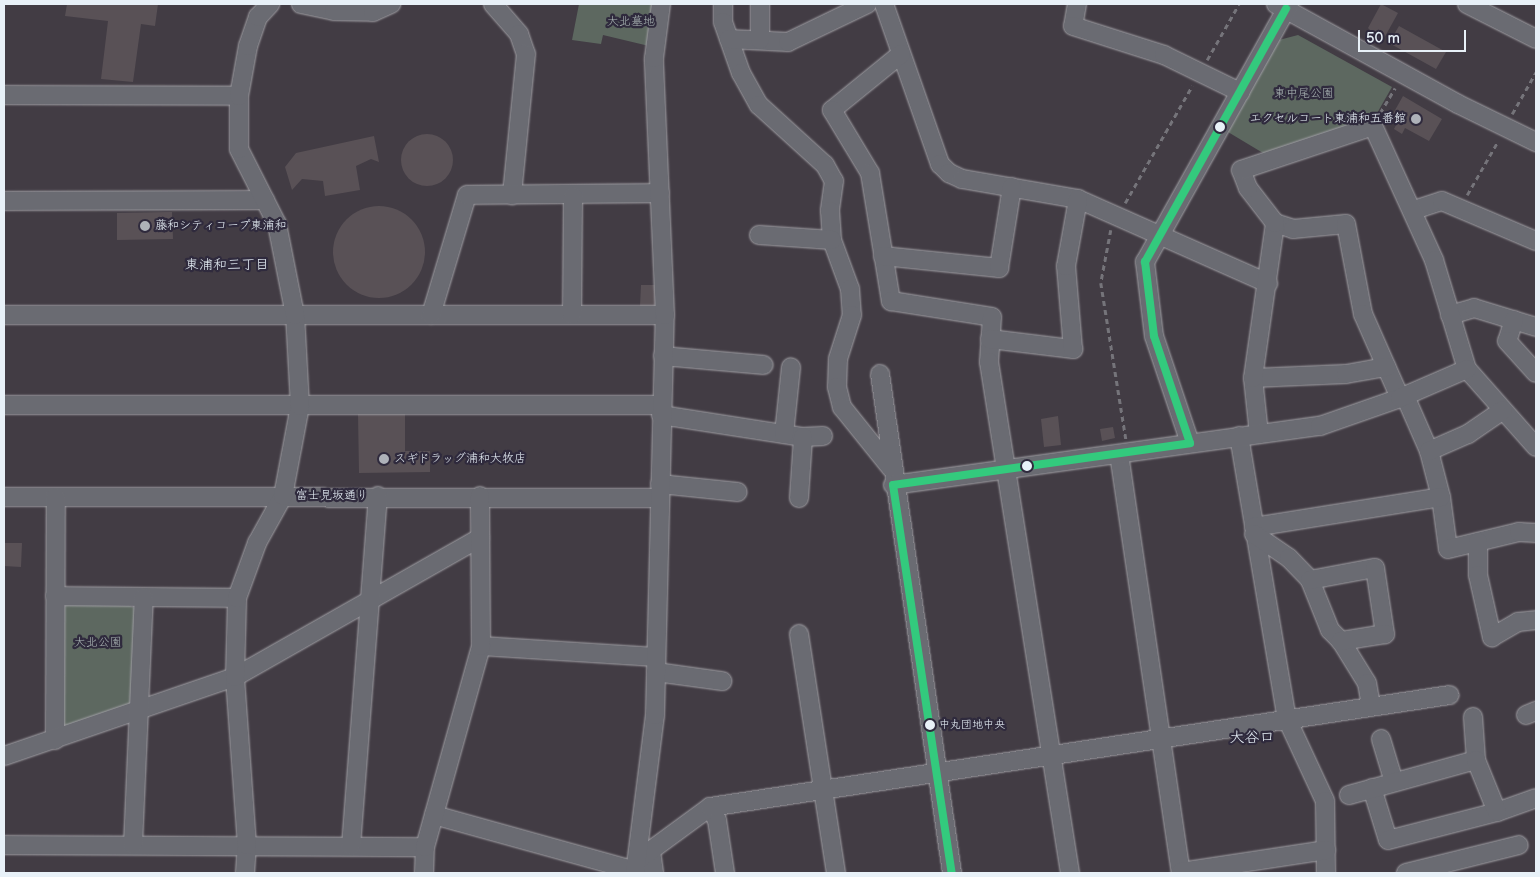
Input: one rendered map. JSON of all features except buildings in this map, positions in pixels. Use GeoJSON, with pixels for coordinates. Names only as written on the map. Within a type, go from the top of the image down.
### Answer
{"type":"FeatureCollection","features":[{"type":"Feature","properties":{"kind":"street"},"geometry":{"type":"LineString","coordinates":[[245,873],[247,845],[235,677],[237,598],[257,544],[283,496],[300,406],[296,315],[277,224],[239,149],[240,96],[248,46],[258,17],[270,4]]}},
{"type":"Feature","properties":{"kind":"street"},"geometry":{"type":"LineString","coordinates":[[301,4],[334,11],[373,12],[391,4]]}},
{"type":"Feature","properties":{"kind":"street"},"geometry":{"type":"LineString","coordinates":[[493,4],[519,34],[526,54],[512,195]]}},
{"type":"Feature","properties":{"kind":"street"},"geometry":{"type":"LineString","coordinates":[[640,864],[656,665],[661,410],[665,315],[654,58],[661,4]]}},
{"type":"Feature","properties":{"kind":"street"},"geometry":{"type":"LineString","coordinates":[[723,4],[723,22],[729,39],[759,105],[820,160],[834,181],[830,211],[832,240],[840,270],[850,289],[852,315],[838,359],[837,387],[842,407],[892,477]]}},
{"type":"Feature","properties":{"kind":"street"},"geometry":{"type":"LineString","coordinates":[[760,4],[760,40]]}},
{"type":"Feature","properties":{"kind":"street"},"geometry":{"type":"LineString","coordinates":[[729,39],[788,42],[866,4]]}},
{"type":"Feature","properties":{"kind":"street"},"geometry":{"type":"LineString","coordinates":[[884,4],[940,164],[962,180],[1078,199],[1161,234],[1268,283]]}},
{"type":"Feature","properties":{"kind":"street"},"geometry":{"type":"LineString","coordinates":[[1077,4],[1073,26],[1164,55],[1240,92]]}},
{"type":"Feature","properties":{"kind":"street"},"geometry":{"type":"LineString","coordinates":[[1468,4],[1536,40]]}},
{"type":"Feature","properties":{"kind":"street"},"geometry":{"type":"LineString","coordinates":[[1190,443],[1154,336],[1144,274],[1146,262],[1240,92],[1283,6],[1403,74],[1536,142]]}},
{"type":"Feature","properties":{"kind":"street"},"geometry":{"type":"LineString","coordinates":[[902,54],[832,110],[870,173],[891,301],[992,317],[989,362],[1070,873]]}},
{"type":"Feature","properties":{"kind":"street"},"geometry":{"type":"LineString","coordinates":[[4,95],[240,96]]}},
{"type":"Feature","properties":{"kind":"street"},"geometry":{"type":"LineString","coordinates":[[1536,447],[1467,369],[1414,210],[1373,126],[1241,170],[1248,188],[1275,224],[1293,229],[1346,224],[1357,292],[1386,367],[1429,451],[1441,497],[1448,549],[1519,532],[1536,533]]}},
{"type":"Feature","properties":{"kind":"street"},"geometry":{"type":"LineString","coordinates":[[883,256],[999,268],[1012,187]]}},
{"type":"Feature","properties":{"kind":"street"},"geometry":{"type":"LineString","coordinates":[[431,315],[467,195],[572,196],[660,193]]}},
{"type":"Feature","properties":{"kind":"street"},"geometry":{"type":"LineString","coordinates":[[572,196],[572,315]]}},
{"type":"Feature","properties":{"kind":"street"},"geometry":{"type":"LineString","coordinates":[[990,338],[1073,349],[1066,266],[1078,199]]}},
{"type":"Feature","properties":{"kind":"street"},"geometry":{"type":"LineString","coordinates":[[4,201],[265,200]]}},
{"type":"Feature","properties":{"kind":"street"},"geometry":{"type":"LineString","coordinates":[[1414,210],[1442,201],[1536,241]]}},
{"type":"Feature","properties":{"kind":"street"},"geometry":{"type":"LineString","coordinates":[[1259,434],[1253,378],[1275,224]]}},
{"type":"Feature","properties":{"kind":"street"},"geometry":{"type":"LineString","coordinates":[[759,235],[832,240]]}},
{"type":"Feature","properties":{"kind":"street"},"geometry":{"type":"LineString","coordinates":[[1450,315],[1474,308],[1536,327]]}},
{"type":"Feature","properties":{"kind":"street"},"geometry":{"type":"LineString","coordinates":[[4,315],[665,315]]}},
{"type":"Feature","properties":{"kind":"street"},"geometry":{"type":"LineString","coordinates":[[1514,320],[1507,341],[1536,373]]}},
{"type":"Feature","properties":{"kind":"street"},"geometry":{"type":"LineString","coordinates":[[663,356],[764,365]]}},
{"type":"Feature","properties":{"kind":"street"},"geometry":{"type":"LineString","coordinates":[[784,434],[791,367]]}},
{"type":"Feature","properties":{"kind":"street"},"geometry":{"type":"LineString","coordinates":[[1253,378],[1346,374],[1386,367]]}},
{"type":"Feature","properties":{"kind":"street"},"geometry":{"type":"LineString","coordinates":[[892,477],[1006,470],[1320,426],[1402,397],[1467,369]]}},
{"type":"Feature","properties":{"kind":"street"},"geometry":{"type":"LineString","coordinates":[[880,374],[894,460],[892,477],[952,873]]}},
{"type":"Feature","properties":{"kind":"street"},"geometry":{"type":"LineString","coordinates":[[4,405],[661,410],[784,434],[803,437],[823,436]]}},
{"type":"Feature","properties":{"kind":"street"},"geometry":{"type":"LineString","coordinates":[[1429,451],[1468,434],[1503,410]]}},
{"type":"Feature","properties":{"kind":"street"},"geometry":{"type":"LineString","coordinates":[[1239,436],[1287,719],[1325,801],[1326,873]]}},
{"type":"Feature","properties":{"kind":"street"},"geometry":{"type":"LineString","coordinates":[[799,498],[803,437]]}},
{"type":"Feature","properties":{"kind":"street"},"geometry":{"type":"LineString","coordinates":[[1119,454],[1163,738],[1181,873],[1326,850]]}},
{"type":"Feature","properties":{"kind":"street","name":"富士見坂通り"},"geometry":{"type":"LineString","coordinates":[[4,497],[480,496],[660,491],[738,492]]}},
{"type":"Feature","properties":{"kind":"street"},"geometry":{"type":"LineString","coordinates":[[351,846],[378,496]]}},
{"type":"Feature","properties":{"kind":"street"},"geometry":{"type":"LineString","coordinates":[[424,873],[425,847],[481,646],[480,496]]}},
{"type":"Feature","properties":{"kind":"street"},"geometry":{"type":"LineString","coordinates":[[55,740],[56,497]]}},
{"type":"Feature","properties":{"kind":"street"},"geometry":{"type":"LineString","coordinates":[[1254,531],[1441,497]]}},
{"type":"Feature","properties":{"kind":"street"},"geometry":{"type":"LineString","coordinates":[[1254,531],[1289,558],[1310,580],[1330,630],[1342,641],[1367,683],[1371,705]]}},
{"type":"Feature","properties":{"kind":"street"},"geometry":{"type":"LineString","coordinates":[[4,756],[235,677],[480,538]]}},
{"type":"Feature","properties":{"kind":"street"},"geometry":{"type":"LineString","coordinates":[[1478,542],[1478,575],[1492,637],[1518,622],[1536,620]]}},
{"type":"Feature","properties":{"kind":"street"},"geometry":{"type":"LineString","coordinates":[[1310,580],[1375,568],[1385,634],[1342,641]]}},
{"type":"Feature","properties":{"kind":"street"},"geometry":{"type":"LineString","coordinates":[[55,596],[237,598]]}},
{"type":"Feature","properties":{"kind":"street"},"geometry":{"type":"LineString","coordinates":[[133,845],[137,711],[144,597]]}},
{"type":"Feature","properties":{"kind":"street"},"geometry":{"type":"LineString","coordinates":[[799,634],[836,873]]}},
{"type":"Feature","properties":{"kind":"street"},"geometry":{"type":"LineString","coordinates":[[481,646],[656,665],[722,681]]}},
{"type":"Feature","properties":{"kind":"street"},"geometry":{"type":"LineString","coordinates":[[640,864],[710,807],[1371,705],[1450,695]]}},
{"type":"Feature","properties":{"kind":"street"},"geometry":{"type":"LineString","coordinates":[[1473,717],[1476,760],[1497,812]]}},
{"type":"Feature","properties":{"kind":"street"},"geometry":{"type":"LineString","coordinates":[[1381,739],[1394,782]]}},
{"type":"Feature","properties":{"kind":"street"},"geometry":{"type":"LineString","coordinates":[[1349,794],[1476,760]]}},
{"type":"Feature","properties":{"kind":"street"},"geometry":{"type":"LineString","coordinates":[[1372,788],[1388,840],[1497,812],[1536,798]]}},
{"type":"Feature","properties":{"kind":"street"},"geometry":{"type":"LineString","coordinates":[[710,807],[717,820],[725,873]]}},
{"type":"Feature","properties":{"kind":"street"},"geometry":{"type":"LineString","coordinates":[[434,815],[640,864],[654,873]]}},
{"type":"Feature","properties":{"kind":"street"},"geometry":{"type":"LineString","coordinates":[[4,845],[425,847]]}},
{"type":"Feature","properties":{"kind":"street"},"geometry":{"type":"LineString","coordinates":[[1406,873],[1519,845]]}},
{"type":"Feature","properties":{"kind":"path"},"geometry":{"type":"LineString","coordinates":[[1373,126],[1403,74]]}},
{"type":"Feature","properties":{"kind":"green space","name":"大北墓地"},"geometry":{"type":"Polygon","coordinates":[[[579,4],[654,5],[649,46],[603,35],[601,44],[572,40],[579,4]]]}},
{"type":"Feature","properties":{"kind":"green space","name":"東中尾公園"},"geometry":{"type":"Polygon","coordinates":[[[1298,35],[1392,87],[1376,115],[1353,127],[1268,156],[1228,132],[1279,40],[1298,35]]]}},
{"type":"Feature","properties":{"kind":"green space","name":"大北公園"},"geometry":{"type":"Polygon","coordinates":[[[66,605],[128,605],[137,609],[132,705],[62,728],[61,609],[66,605]]]}},
{"type":"Feature","properties":{"kind":"transit line"},"geometry":{"type":"LineString","coordinates":[[1190,443],[1154,336],[1145,262],[1286,9]]}},
{"type":"Feature","properties":{"kind":"transit line"},"geometry":{"type":"LineString","coordinates":[[893,485],[1190,443]]}},
{"type":"Feature","properties":{"kind":"transit line"},"geometry":{"type":"LineString","coordinates":[[893,485],[952,873]]}},
{"type":"Feature","properties":{"kind":"place","name":"エクセルコート東浦和五番館"},"geometry":{"type":"Point","coordinates":[1416,119]}},
{"type":"Feature","properties":{"kind":"place","name":"藤和シティコープ東浦和"},"geometry":{"type":"Point","coordinates":[145,226]}},
{"type":"Feature","properties":{"kind":"place","name":"スギドラッグ浦和大牧店"},"geometry":{"type":"Point","coordinates":[384,459]}},
{"type":"Feature","properties":{"kind":"place","name":"中丸団地中央"},"geometry":{"type":"Point","coordinates":[930,725]}},
{"type":"Feature","properties":{"kind":"district","name":"東浦和三丁目"},"geometry":{"type":"Point","coordinates":[227,265]}},
{"type":"Feature","properties":{"kind":"district","name":"大谷口"},"geometry":{"type":"Point","coordinates":[1252,738]}}]}
